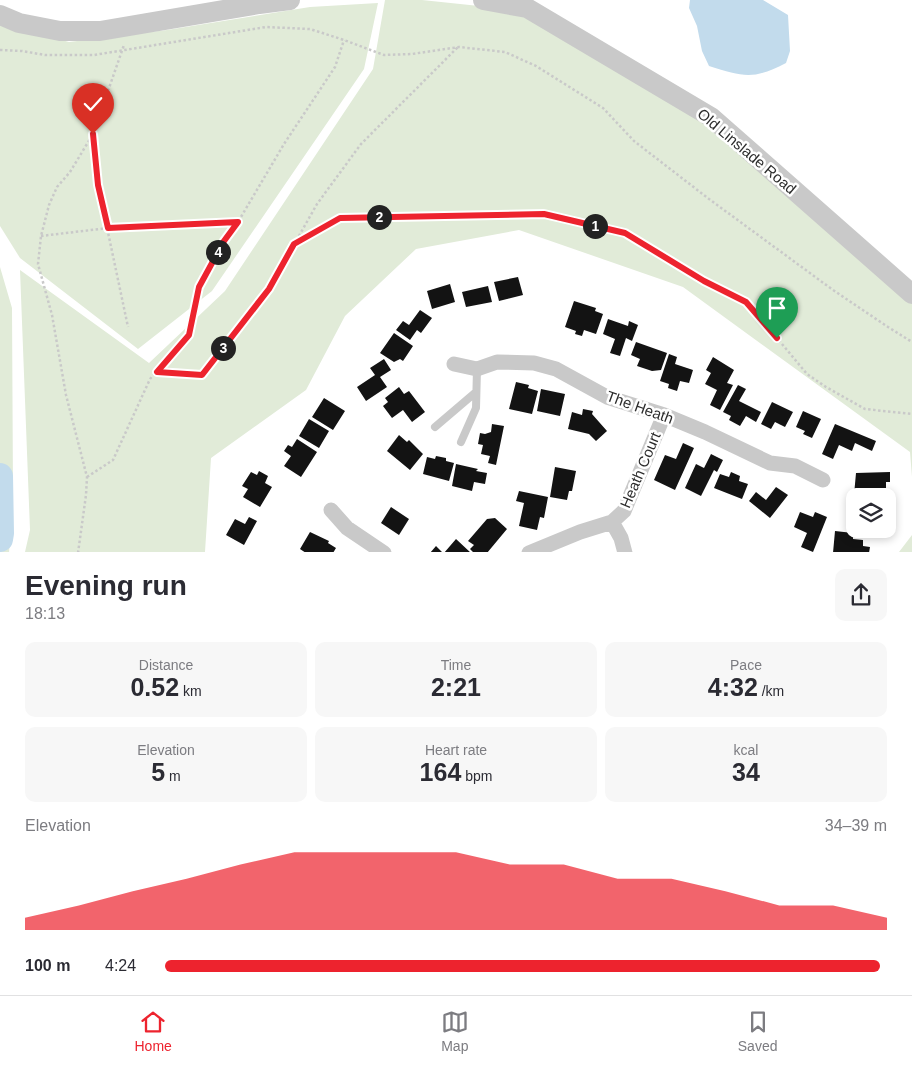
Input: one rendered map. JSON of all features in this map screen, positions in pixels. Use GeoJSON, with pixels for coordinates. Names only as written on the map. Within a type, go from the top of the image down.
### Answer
{"type":"FeatureCollection","features":[{"type":"Feature","properties":{"kind":"street"},"geometry":{"type":"LineString","coordinates":[[0,15],[19,22],[60,31],[100,31],[290,0]]}},
{"type":"Feature","properties":{"kind":"street","name":"Old Linslade Road"},"geometry":{"type":"LineString","coordinates":[[483,0],[527,8],[711,117],[912,294]]}},
{"type":"Feature","properties":{"kind":"street","name":"The Heath"},"geometry":{"type":"LineString","coordinates":[[454,364],[477,369],[497,362],[534,363],[556,369],[606,397],[664,415],[770,463],[795,466],[822,480]]}},
{"type":"Feature","properties":{"kind":"street","name":"Heath Court"},"geometry":{"type":"LineString","coordinates":[[529,552],[612,522],[624,512],[664,415]]}},
{"type":"Feature","properties":{"kind":"street"},"geometry":{"type":"LineString","coordinates":[[331,510],[347,528],[384,552]]}},
{"type":"Feature","properties":{"kind":"street","name":"Heath Court"},"geometry":{"type":"LineString","coordinates":[[612,522],[621,538],[625,552]]}},
{"type":"Feature","properties":{"kind":"lane"},"geometry":{"type":"LineString","coordinates":[[461,442],[476,408],[477,369]]}},
{"type":"Feature","properties":{"kind":"lane"},"geometry":{"type":"LineString","coordinates":[[435,427],[476,392]]}},
{"type":"Feature","properties":{"kind":"path"},"geometry":{"type":"LineString","coordinates":[[0,50],[45,55],[94,55],[266,27],[310,30],[384,55],[412,54],[459,47],[504,52],[536,66],[603,108],[634,141],[702,193],[833,290],[888,328],[912,342]]}},
{"type":"Feature","properties":{"kind":"path"},"geometry":{"type":"LineString","coordinates":[[87,478],[113,460],[150,379],[189,335],[199,287],[224,241],[238,222],[284,144],[335,67],[344,40]]}},
{"type":"Feature","properties":{"kind":"path"},"geometry":{"type":"LineString","coordinates":[[157,372],[202,375],[269,289],[317,204],[361,144],[459,47]]}},
{"type":"Feature","properties":{"kind":"path"},"geometry":{"type":"LineString","coordinates":[[78,552],[87,478],[66,394],[52,315],[38,264],[41,236],[49,206],[57,187],[70,172],[93,134],[122,51]]}},
{"type":"Feature","properties":{"kind":"path"},"geometry":{"type":"LineString","coordinates":[[93,134],[98,185],[128,327]]}},
{"type":"Feature","properties":{"kind":"path"},"geometry":{"type":"LineString","coordinates":[[294,244],[340,218],[544,214],[625,233],[704,281],[746,302],[807,374],[826,387],[865,409],[912,414]]}},
{"type":"Feature","properties":{"kind":"path"},"geometry":{"type":"LineString","coordinates":[[41,236],[108,228],[238,222]]}},
{"type":"Feature","properties":{"kind":"green space"},"geometry":{"type":"Polygon","coordinates":[[[385,0],[422,0],[526,11],[709,120],[912,298],[912,477],[910,452],[683,287],[519,230],[416,249],[345,316],[306,390],[211,458],[205,552],[25,552],[30,530],[20,270],[149,363],[225,291],[373,69],[385,0]]]}},
{"type":"Feature","properties":{"kind":"green space"},"geometry":{"type":"Polygon","coordinates":[[[378,3],[364,69],[212,291],[138,349],[20,258],[0,226],[0,23],[69,42],[167,30],[310,7],[378,3]]]}},
{"type":"Feature","properties":{"kind":"green space"},"geometry":{"type":"Polygon","coordinates":[[[0,267],[12,308],[13,494],[9,552],[0,552],[0,267]]]}},
{"type":"Feature","properties":{"kind":"green space"},"geometry":{"type":"Polygon","coordinates":[[[912,535],[912,552],[899,552],[912,535]]]}},
{"type":"Feature","properties":{"kind":"water"},"geometry":{"type":"Polygon","coordinates":[[[690,0],[763,0],[788,15],[790,51],[786,63],[765,72],[748,75],[731,73],[709,66],[702,51],[697,26],[689,8],[690,0]]]}},
{"type":"Feature","properties":{"kind":"building"},"geometry":{"type":"Polygon","coordinates":[[[518,277],[523,295],[499,301],[494,282],[518,277]]]}},
{"type":"Feature","properties":{"kind":"building"},"geometry":{"type":"Polygon","coordinates":[[[450,284],[455,302],[432,309],[427,291],[450,284]]]}},
{"type":"Feature","properties":{"kind":"building"},"geometry":{"type":"Polygon","coordinates":[[[488,286],[492,302],[466,307],[462,292],[488,286]]]}},
{"type":"Feature","properties":{"kind":"building"},"geometry":{"type":"Polygon","coordinates":[[[574,301],[596,308],[595,311],[603,314],[596,334],[584,330],[582,336],[575,334],[576,331],[565,327],[574,301]]]}},
{"type":"Feature","properties":{"kind":"building"},"geometry":{"type":"Polygon","coordinates":[[[420,310],[432,318],[421,333],[417,330],[410,340],[396,330],[403,321],[409,325],[420,310]]]}},
{"type":"Feature","properties":{"kind":"building"},"geometry":{"type":"Polygon","coordinates":[[[608,319],[628,326],[629,321],[638,325],[632,341],[626,338],[620,356],[610,353],[615,339],[603,334],[608,319]]]}},
{"type":"Feature","properties":{"kind":"building"},"geometry":{"type":"Polygon","coordinates":[[[394,333],[413,346],[403,361],[400,359],[394,362],[380,353],[394,333]]]}},
{"type":"Feature","properties":{"kind":"building"},"geometry":{"type":"Polygon","coordinates":[[[636,342],[667,353],[661,370],[652,371],[637,366],[640,359],[631,355],[636,342]]]}},
{"type":"Feature","properties":{"kind":"building"},"geometry":{"type":"Polygon","coordinates":[[[669,354],[677,357],[675,364],[693,370],[689,383],[680,381],[677,391],[668,388],[669,384],[660,381],[669,354]]]}},
{"type":"Feature","properties":{"kind":"building"},"geometry":{"type":"Polygon","coordinates":[[[713,357],[734,370],[727,383],[733,385],[720,410],[710,405],[717,390],[705,384],[711,373],[706,370],[713,357]]]}},
{"type":"Feature","properties":{"kind":"building"},"geometry":{"type":"Polygon","coordinates":[[[384,359],[391,370],[380,377],[387,387],[366,401],[357,387],[375,375],[370,368],[384,359]]]}},
{"type":"Feature","properties":{"kind":"building"},"geometry":{"type":"Polygon","coordinates":[[[516,382],[529,385],[528,388],[538,391],[532,414],[509,409],[516,382]]]}},
{"type":"Feature","properties":{"kind":"building"},"geometry":{"type":"Polygon","coordinates":[[[738,385],[746,389],[739,401],[761,412],[756,422],[746,416],[740,426],[729,420],[731,416],[723,412],[738,385]]]}},
{"type":"Feature","properties":{"kind":"building"},"geometry":{"type":"Polygon","coordinates":[[[399,387],[404,394],[409,391],[425,412],[412,422],[403,410],[392,418],[383,406],[388,402],[385,398],[399,387]]]}},
{"type":"Feature","properties":{"kind":"building"},"geometry":{"type":"Polygon","coordinates":[[[541,389],[565,394],[560,416],[537,411],[541,389]]]}},
{"type":"Feature","properties":{"kind":"building"},"geometry":{"type":"Polygon","coordinates":[[[324,398],[345,411],[333,430],[312,417],[324,398]]]}},
{"type":"Feature","properties":{"kind":"building"},"geometry":{"type":"Polygon","coordinates":[[[772,402],[793,412],[785,427],[775,422],[771,429],[761,424],[772,402]]]}},
{"type":"Feature","properties":{"kind":"building"},"geometry":{"type":"Polygon","coordinates":[[[583,409],[593,411],[592,414],[607,431],[596,441],[589,434],[568,429],[572,412],[582,415],[583,409]]]}},
{"type":"Feature","properties":{"kind":"building"},"geometry":{"type":"Polygon","coordinates":[[[803,411],[821,419],[812,438],[803,434],[805,431],[796,427],[803,411]]]}},
{"type":"Feature","properties":{"kind":"building"},"geometry":{"type":"Polygon","coordinates":[[[309,419],[329,431],[319,448],[299,436],[309,419]]]}},
{"type":"Feature","properties":{"kind":"building"},"geometry":{"type":"Polygon","coordinates":[[[492,424],[504,426],[496,465],[488,463],[490,456],[481,454],[483,445],[478,444],[480,433],[491,432],[492,424]]]}},
{"type":"Feature","properties":{"kind":"building"},"geometry":{"type":"Polygon","coordinates":[[[835,424],[876,441],[872,451],[855,443],[852,451],[839,445],[833,459],[822,454],[835,424]]]}},
{"type":"Feature","properties":{"kind":"building"},"geometry":{"type":"Polygon","coordinates":[[[399,435],[407,442],[409,440],[423,454],[410,470],[387,451],[399,435]]]}},
{"type":"Feature","properties":{"kind":"building"},"geometry":{"type":"Polygon","coordinates":[[[297,439],[317,452],[301,477],[284,466],[291,456],[284,451],[288,445],[292,447],[297,439]]]}},
{"type":"Feature","properties":{"kind":"building"},"geometry":{"type":"Polygon","coordinates":[[[683,443],[694,448],[675,490],[654,480],[665,455],[676,459],[683,443]]]}},
{"type":"Feature","properties":{"kind":"building"},"geometry":{"type":"Polygon","coordinates":[[[711,454],[723,460],[717,472],[714,470],[701,496],[685,488],[696,464],[704,468],[711,454]]]}},
{"type":"Feature","properties":{"kind":"building"},"geometry":{"type":"Polygon","coordinates":[[[436,456],[446,458],[446,461],[454,463],[449,481],[423,474],[427,457],[435,459],[436,456]]]}},
{"type":"Feature","properties":{"kind":"building"},"geometry":{"type":"Polygon","coordinates":[[[456,464],[487,473],[485,484],[474,482],[472,491],[452,486],[456,464]]]}},
{"type":"Feature","properties":{"kind":"building"},"geometry":{"type":"Polygon","coordinates":[[[555,467],[576,471],[572,491],[569,491],[567,500],[550,497],[555,467]]]}},
{"type":"Feature","properties":{"kind":"building"},"geometry":{"type":"Polygon","coordinates":[[[259,471],[268,476],[265,483],[272,487],[260,507],[243,497],[248,489],[242,486],[251,472],[257,475],[259,471]]]}},
{"type":"Feature","properties":{"kind":"building"},"geometry":{"type":"Polygon","coordinates":[[[731,472],[740,476],[739,481],[748,484],[742,499],[714,488],[720,474],[729,477],[731,472]]]}},
{"type":"Feature","properties":{"kind":"building"},"geometry":{"type":"Polygon","coordinates":[[[890,472],[890,482],[886,482],[886,488],[855,488],[856,473],[890,472]]]}},
{"type":"Feature","properties":{"kind":"building"},"geometry":{"type":"Polygon","coordinates":[[[776,487],[788,495],[770,518],[749,501],[756,492],[766,500],[776,487]]]}},
{"type":"Feature","properties":{"kind":"building"},"geometry":{"type":"Polygon","coordinates":[[[519,491],[548,497],[544,518],[540,517],[537,530],[519,526],[524,503],[516,501],[519,491]]]}},
{"type":"Feature","properties":{"kind":"building"},"geometry":{"type":"Polygon","coordinates":[[[391,507],[409,519],[399,535],[381,523],[391,507]]]}},
{"type":"Feature","properties":{"kind":"building"},"geometry":{"type":"Polygon","coordinates":[[[800,512],[813,517],[815,512],[827,517],[813,552],[801,547],[807,533],[794,527],[800,512]]]}},
{"type":"Feature","properties":{"kind":"building"},"geometry":{"type":"Polygon","coordinates":[[[249,517],[257,521],[244,545],[226,535],[235,519],[245,524],[249,517]]]}},
{"type":"Feature","properties":{"kind":"building"},"geometry":{"type":"Polygon","coordinates":[[[495,518],[507,529],[488,552],[473,552],[470,549],[474,545],[468,541],[487,519],[495,518]]]}},
{"type":"Feature","properties":{"kind":"building"},"geometry":{"type":"Polygon","coordinates":[[[835,531],[846,532],[846,538],[863,540],[863,546],[870,547],[869,552],[833,552],[835,531]]]}},
{"type":"Feature","properties":{"kind":"building"},"geometry":{"type":"Polygon","coordinates":[[[310,532],[329,541],[328,543],[336,548],[334,552],[304,552],[300,549],[310,532]]]}},
{"type":"Feature","properties":{"kind":"building"},"geometry":{"type":"Polygon","coordinates":[[[456,539],[470,552],[445,552],[456,539]]]}},
{"type":"Feature","properties":{"kind":"building"},"geometry":{"type":"Polygon","coordinates":[[[436,546],[442,552],[431,552],[436,546]]]}},
{"type":"Feature","properties":{"kind":"waterway"},"geometry":{"type":"LineString","coordinates":[[0,476],[0,539]]}},
{"type":"Feature","properties":{"kind":"route"},"geometry":{"type":"LineString","coordinates":[[93,134],[98,185],[108,228],[238,222],[224,241],[199,287],[189,335],[157,372],[202,375],[269,289],[294,244],[340,218],[544,214],[625,233],[704,281],[746,302],[777,338]]}}]}
